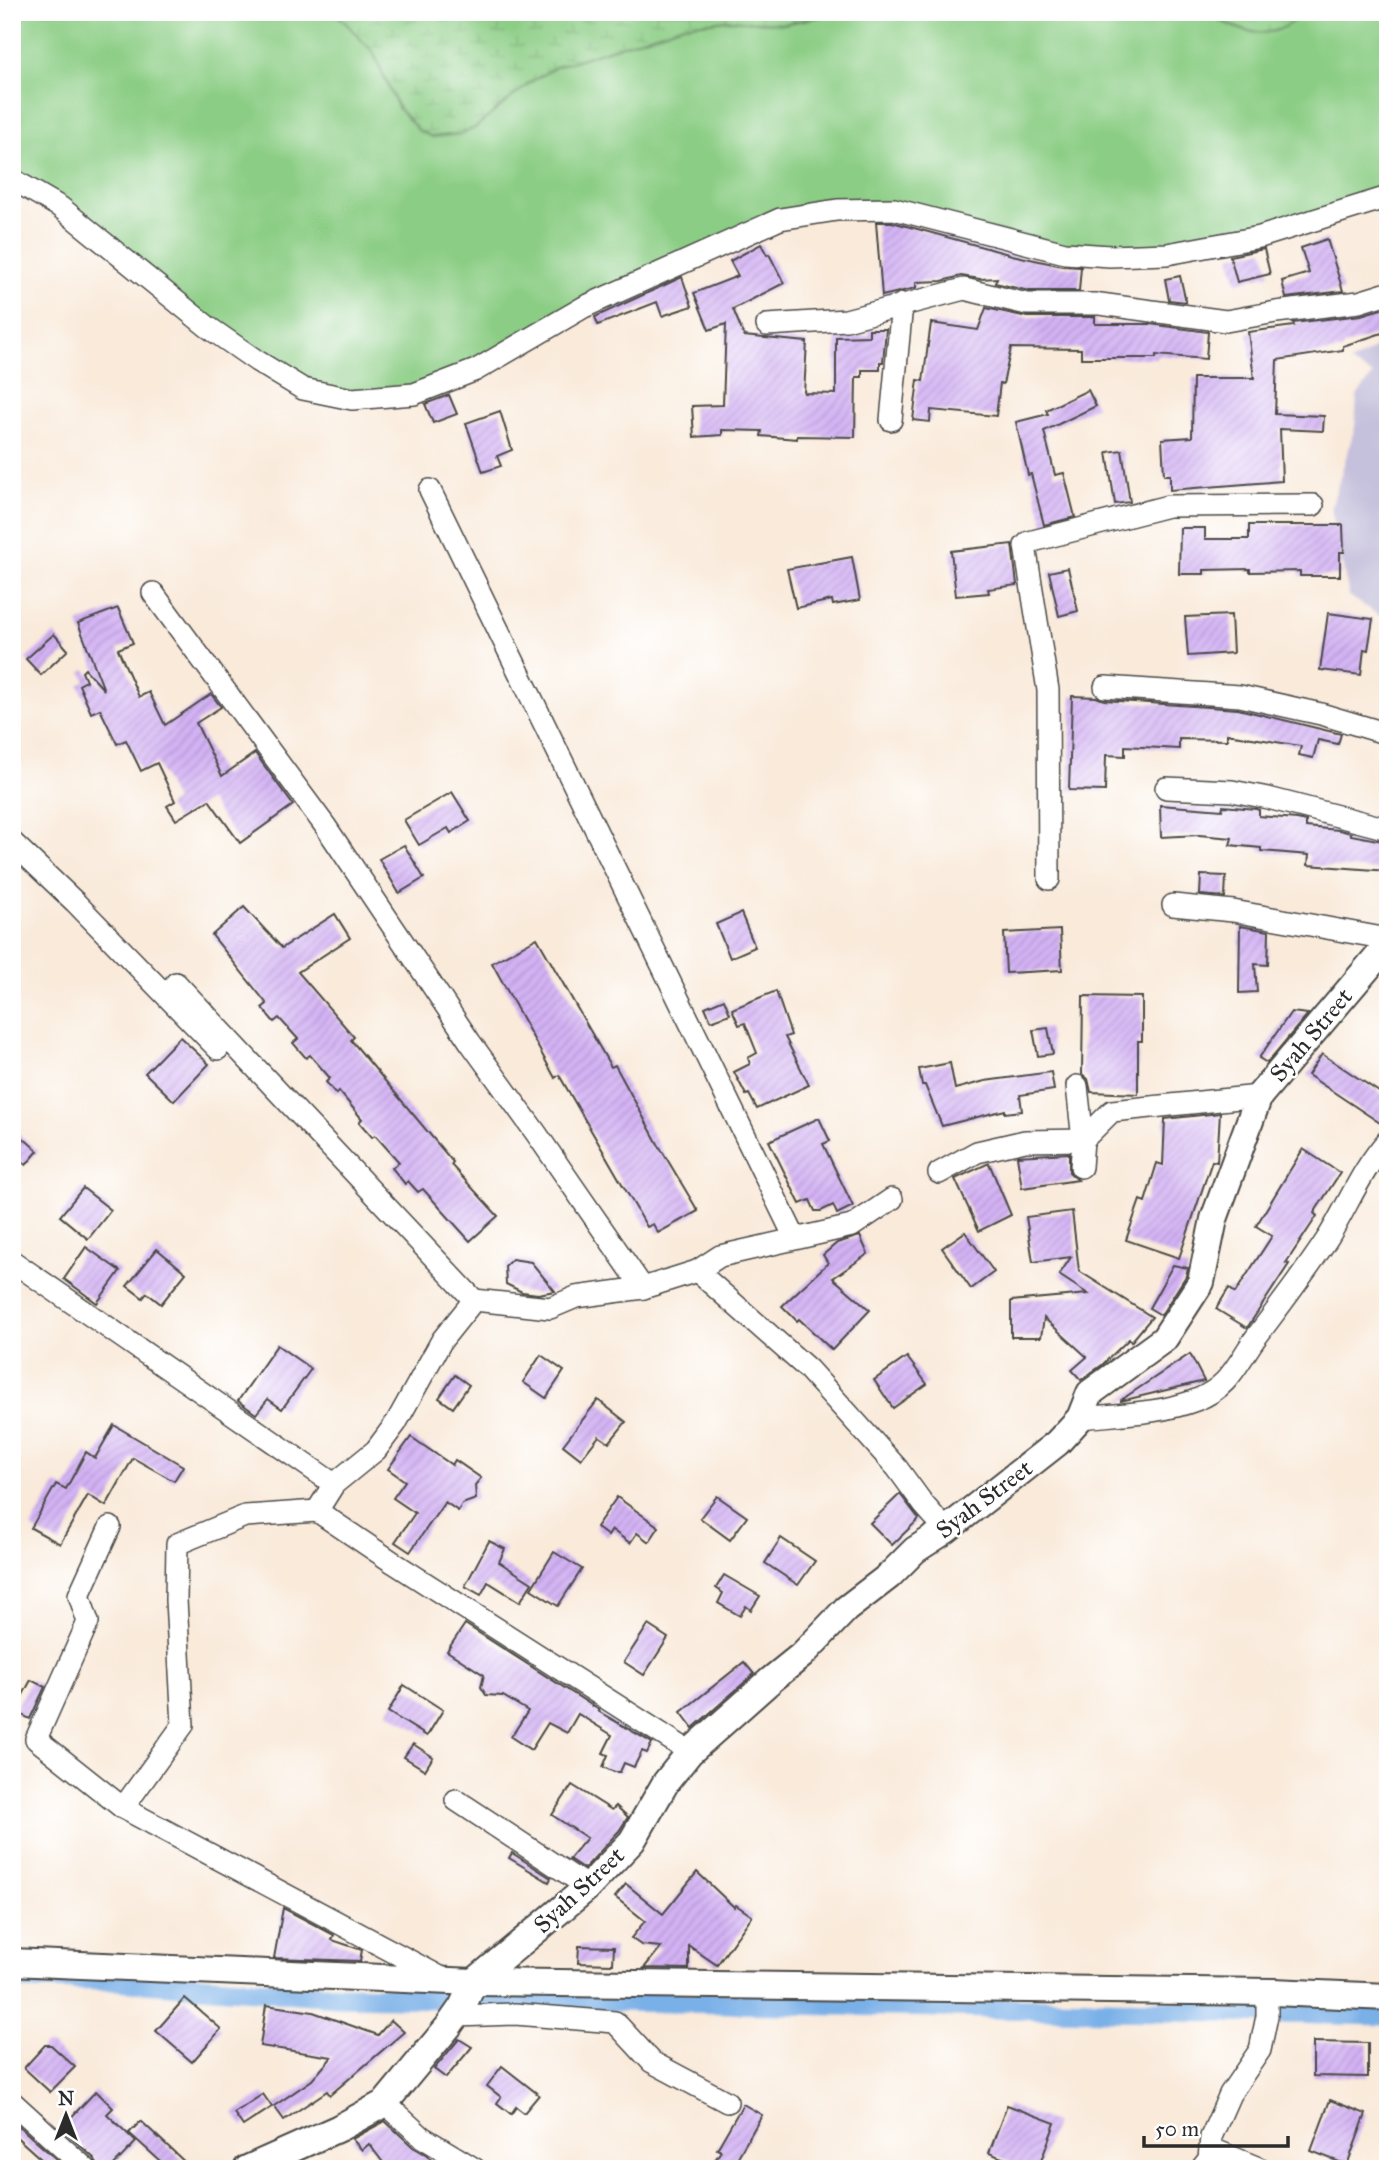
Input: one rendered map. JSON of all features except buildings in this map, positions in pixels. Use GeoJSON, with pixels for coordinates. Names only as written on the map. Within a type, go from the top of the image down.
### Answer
{"type":"FeatureCollection","features":[{"type":"Feature","properties":{"kind":"street"},"geometry":{"type":"LineString","coordinates":[[12,179],[60,207],[208,327],[257,361],[303,389],[352,399],[414,394],[476,370],[584,307],[780,219],[837,210],[894,209],[1065,253],[1110,256],[1167,254],[1260,237],[1386,204]]}},
{"type":"Feature","properties":{"kind":"street"},"geometry":{"type":"LineString","coordinates":[[767,325],[846,320],[964,289],[1027,304],[1100,304],[1226,321],[1359,302],[1388,293]]}},
{"type":"Feature","properties":{"kind":"street"},"geometry":{"type":"LineString","coordinates":[[891,420],[902,304]]}},
{"type":"Feature","properties":{"kind":"street"},"geometry":{"type":"LineString","coordinates":[[430,491],[795,1238]]}},
{"type":"Feature","properties":{"kind":"street"},"geometry":{"type":"LineString","coordinates":[[1049,879],[1048,690],[1025,545],[1168,506],[1313,505]]}},
{"type":"Feature","properties":{"kind":"street"},"geometry":{"type":"LineString","coordinates":[[153,593],[326,827],[470,1042],[643,1288]]}},
{"type":"Feature","properties":{"kind":"street"},"geometry":{"type":"LineString","coordinates":[[1105,687],[1240,696],[1321,714],[1388,734]]}},
{"type":"Feature","properties":{"kind":"street"},"geometry":{"type":"LineString","coordinates":[[1166,788],[1231,791],[1388,829]]}},
{"type":"Feature","properties":{"kind":"street"},"geometry":{"type":"LineString","coordinates":[[12,842],[75,902],[218,1049]]}},
{"type":"Feature","properties":{"kind":"street"},"geometry":{"type":"LineString","coordinates":[[1173,905],[1233,911],[1388,942]]}},
{"type":"Feature","properties":{"kind":"street","name":"Syah Street"},"geometry":{"type":"LineString","coordinates":[[385,2102],[462,1995],[588,1887],[632,1841],[666,1782],[690,1752],[802,1655],[846,1609],[889,1576],[915,1550],[946,1530],[1057,1443],[1080,1418],[1090,1393],[1164,1339],[1200,1282],[1214,1219],[1259,1096],[1388,942]]}},
{"type":"Feature","properties":{"kind":"street"},"geometry":{"type":"LineString","coordinates":[[176,983],[474,1300],[550,1308],[576,1297],[643,1288],[697,1271],[720,1255],[852,1226],[892,1199]]}},
{"type":"Feature","properties":{"kind":"street"},"geometry":{"type":"LineString","coordinates":[[1077,1086],[1083,1140],[1081,1167]]}},
{"type":"Feature","properties":{"kind":"street"},"geometry":{"type":"LineString","coordinates":[[939,1173],[977,1152],[1025,1141],[1083,1140],[1112,1111],[1259,1096]]}},
{"type":"Feature","properties":{"kind":"street"},"geometry":{"type":"LineString","coordinates":[[1080,1418],[1153,1411],[1196,1400],[1225,1384],[1247,1350],[1304,1275],[1338,1221],[1365,1169],[1388,1140]]}},
{"type":"Feature","properties":{"kind":"street"},"geometry":{"type":"LineString","coordinates":[[12,1261],[334,1484]]}},
{"type":"Feature","properties":{"kind":"street"},"geometry":{"type":"LineString","coordinates":[[697,1271],[808,1369],[897,1468],[946,1530]]}},
{"type":"Feature","properties":{"kind":"street"},"geometry":{"type":"LineString","coordinates":[[317,1511],[334,1484],[376,1450],[396,1423],[442,1340],[474,1300]]}},
{"type":"Feature","properties":{"kind":"street"},"geometry":{"type":"LineString","coordinates":[[123,1808],[183,1725],[176,1600],[177,1544],[245,1516],[317,1511],[690,1752]]}},
{"type":"Feature","properties":{"kind":"street"},"geometry":{"type":"LineString","coordinates":[[110,1527],[79,1595],[88,1622],[36,1739],[123,1808],[462,1995],[515,2014],[615,2022],[652,2063],[727,2102]]}},
{"type":"Feature","properties":{"kind":"street"},"geometry":{"type":"LineString","coordinates":[[456,1800],[588,1887]]}},
{"type":"Feature","properties":{"kind":"street"},"geometry":{"type":"LineString","coordinates":[[12,1962],[462,1995],[1267,2004],[1388,1997]]}},
{"type":"Feature","properties":{"kind":"street"},"geometry":{"type":"LineString","coordinates":[[1201,2169],[1209,2160],[1211,2137],[1230,2094],[1260,2050],[1267,2004]]}},
{"type":"Feature","properties":{"kind":"street"},"geometry":{"type":"LineString","coordinates":[[12,2102],[86,2169]]}},
{"type":"Feature","properties":{"kind":"street"},"geometry":{"type":"LineString","coordinates":[[247,2169],[339,2128],[385,2102],[422,2137],[475,2169]]}},
{"type":"Feature","properties":{"kind":"street"},"geometry":{"type":"LineString","coordinates":[[1210,2148],[1261,2169]]}},
{"type":"Feature","properties":{"kind":"shaded area"},"geometry":{"type":"Polygon","coordinates":[[[1388,341],[1388,621],[1349,596],[1331,508],[1355,427],[1357,396],[1373,375],[1350,363],[1388,341]]]}},
{"type":"Feature","properties":{"kind":"green space"},"geometry":{"type":"Polygon","coordinates":[[[12,12],[331,12],[342,19],[373,52],[398,108],[419,131],[432,137],[462,134],[475,128],[531,82],[556,67],[684,25],[728,20],[784,24],[843,12],[1203,12],[1234,27],[1262,33],[1287,25],[1300,12],[1388,12],[1388,197],[1260,237],[1110,256],[894,209],[780,219],[414,394],[303,389],[12,179],[12,12]]]}},
{"type":"Feature","properties":{"kind":"green space"},"geometry":{"type":"Polygon","coordinates":[[[331,12],[843,12],[784,24],[728,20],[684,25],[556,67],[531,82],[475,128],[462,134],[432,137],[419,131],[398,108],[373,52],[331,12]]]}},
{"type":"Feature","properties":{"kind":"green space"},"geometry":{"type":"Polygon","coordinates":[[[1203,12],[1300,12],[1294,20],[1280,29],[1262,33],[1234,27],[1203,12]]]}},
{"type":"Feature","properties":{"kind":"waterway"},"geometry":{"type":"LineString","coordinates":[[12,1979],[115,1980],[338,1996],[1388,2015]]}}]}
